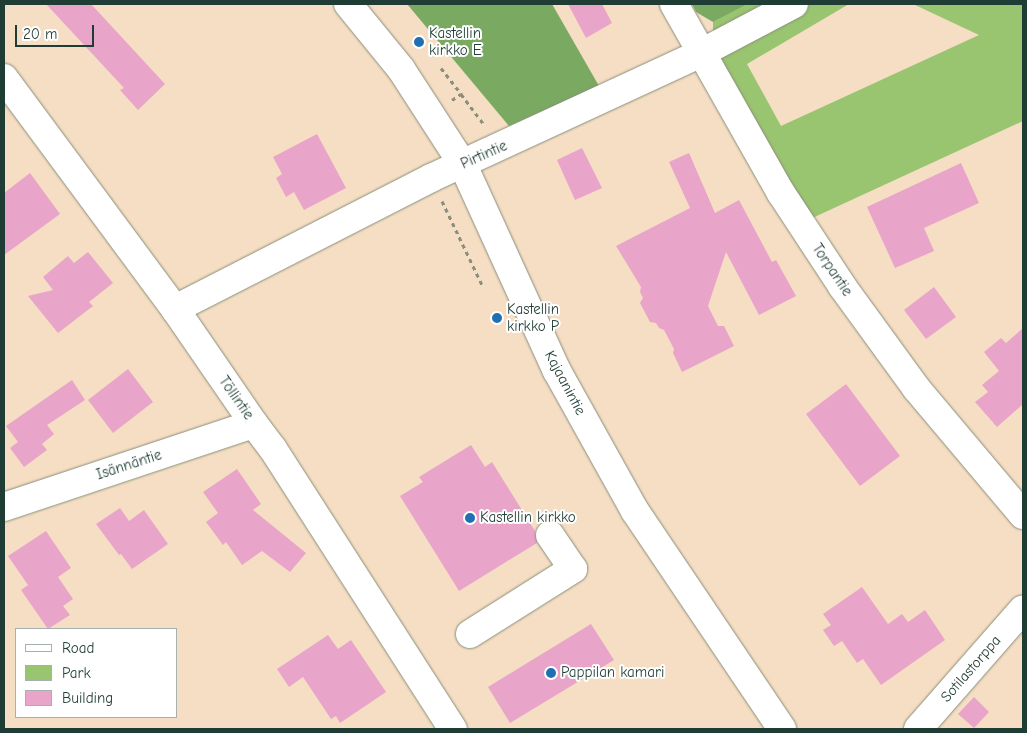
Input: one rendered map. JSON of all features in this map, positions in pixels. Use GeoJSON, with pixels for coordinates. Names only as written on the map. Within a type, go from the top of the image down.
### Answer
{"type":"FeatureCollection","features":[{"type":"Feature","properties":{"kind":"street","name":"Kajaanintie"},"geometry":{"type":"LineString","coordinates":[[348,4],[401,69],[462,165],[557,371],[635,511],[782,729]]}},
{"type":"Feature","properties":{"kind":"street","name":"Torpantie"},"geometry":{"type":"LineString","coordinates":[[674,4],[781,193],[842,286],[921,394],[1023,514]]}},
{"type":"Feature","properties":{"kind":"street","name":"Pirtintie"},"geometry":{"type":"LineString","coordinates":[[175,309],[431,178],[701,53],[794,4]]}},
{"type":"Feature","properties":{"kind":"street","name":"Töllintie"},"geometry":{"type":"LineString","coordinates":[[4,78],[175,309],[273,449],[453,729]]}},
{"type":"Feature","properties":{"kind":"street","name":"Isännäntie"},"geometry":{"type":"LineString","coordinates":[[4,507],[254,424]]}},
{"type":"Feature","properties":{"kind":"street"},"geometry":{"type":"LineString","coordinates":[[470,634],[573,569],[550,535]]}},
{"type":"Feature","properties":{"kind":"street","name":"Sotilastorppa"},"geometry":{"type":"LineString","coordinates":[[918,729],[1023,609]]}},
{"type":"Feature","properties":{"kind":"path"},"geometry":{"type":"LineString","coordinates":[[441,68],[461,94]]}},
{"type":"Feature","properties":{"kind":"green space"},"geometry":{"type":"Polygon","coordinates":[[[407,4],[552,4],[599,86],[509,126],[407,4]]]}},
{"type":"Feature","properties":{"kind":"green space"},"geometry":{"type":"Polygon","coordinates":[[[692,4],[747,4],[713,22],[696,12],[692,4]]]}},
{"type":"Feature","properties":{"kind":"green space"},"geometry":{"type":"Polygon","coordinates":[[[745,4],[849,4],[747,64],[781,126],[979,35],[913,4],[1023,4],[1023,121],[808,220],[713,64],[713,22],[745,4]]]}},
{"type":"Feature","properties":{"kind":"building"},"geometry":{"type":"Polygon","coordinates":[[[46,4],[91,4],[165,84],[138,110],[120,90],[124,88],[46,4]]]}},
{"type":"Feature","properties":{"kind":"building"},"geometry":{"type":"Polygon","coordinates":[[[568,4],[602,4],[612,23],[586,38],[568,4]]]}},
{"type":"Feature","properties":{"kind":"building"},"geometry":{"type":"Polygon","coordinates":[[[317,134],[346,188],[304,210],[294,192],[286,197],[276,178],[282,174],[273,157],[317,134]]]}},
{"type":"Feature","properties":{"kind":"building"},"geometry":{"type":"Polygon","coordinates":[[[582,148],[602,188],[575,200],[557,160],[582,148]]]}},
{"type":"Feature","properties":{"kind":"building"},"geometry":{"type":"Polygon","coordinates":[[[689,153],[715,213],[739,200],[772,262],[776,260],[796,296],[759,315],[726,252],[708,306],[718,326],[724,326],[734,346],[682,372],[673,353],[674,349],[664,330],[659,328],[656,323],[650,322],[640,303],[643,298],[640,292],[641,287],[616,246],[690,208],[669,162],[689,153]]]}},
{"type":"Feature","properties":{"kind":"building"},"geometry":{"type":"Polygon","coordinates":[[[961,163],[979,203],[924,228],[934,251],[895,268],[867,207],[961,163]]]}},
{"type":"Feature","properties":{"kind":"building"},"geometry":{"type":"Polygon","coordinates":[[[30,173],[60,214],[4,255],[4,193],[30,173]]]}},
{"type":"Feature","properties":{"kind":"building"},"geometry":{"type":"Polygon","coordinates":[[[88,252],[113,283],[89,302],[93,306],[58,333],[28,296],[53,290],[43,277],[68,256],[74,263],[88,252]]]}},
{"type":"Feature","properties":{"kind":"building"},"geometry":{"type":"Polygon","coordinates":[[[934,287],[956,317],[926,339],[904,310],[934,287]]]}},
{"type":"Feature","properties":{"kind":"building"},"geometry":{"type":"Polygon","coordinates":[[[1023,328],[1023,404],[997,427],[975,402],[988,392],[982,385],[999,371],[984,352],[1001,338],[1006,343],[1023,328]]]}},
{"type":"Feature","properties":{"kind":"building"},"geometry":{"type":"Polygon","coordinates":[[[128,369],[153,402],[113,433],[88,400],[128,369]]]}},
{"type":"Feature","properties":{"kind":"building"},"geometry":{"type":"Polygon","coordinates":[[[72,380],[85,400],[47,425],[54,434],[42,444],[47,450],[24,467],[10,448],[18,442],[6,426],[72,380]]]}},
{"type":"Feature","properties":{"kind":"building"},"geometry":{"type":"Polygon","coordinates":[[[846,384],[900,456],[860,486],[806,414],[846,384]]]}},
{"type":"Feature","properties":{"kind":"building","name":"Kastellin kirkko"},"geometry":{"type":"Polygon","coordinates":[[[471,445],[485,467],[492,462],[535,531],[537,543],[459,591],[400,496],[423,482],[419,477],[471,445]]]}},
{"type":"Feature","properties":{"kind":"building"},"geometry":{"type":"Polygon","coordinates":[[[237,469],[261,504],[253,510],[306,553],[290,572],[262,551],[242,565],[226,542],[223,545],[206,522],[218,513],[203,492],[237,469]]]}},
{"type":"Feature","properties":{"kind":"building"},"geometry":{"type":"Polygon","coordinates":[[[120,508],[129,521],[144,510],[168,544],[132,569],[96,524],[120,508]]]}},
{"type":"Feature","properties":{"kind":"building"},"geometry":{"type":"Polygon","coordinates":[[[46,531],[71,568],[58,577],[73,599],[63,606],[70,615],[47,628],[21,590],[28,585],[8,556],[46,531]]]}},
{"type":"Feature","properties":{"kind":"building"},"geometry":{"type":"Polygon","coordinates":[[[862,587],[888,624],[902,614],[908,622],[925,610],[945,640],[881,685],[863,659],[857,663],[842,641],[834,646],[823,630],[831,625],[823,614],[862,587]]]}},
{"type":"Feature","properties":{"kind":"building","name":"Pappilan kamari"},"geometry":{"type":"Polygon","coordinates":[[[591,624],[614,660],[510,723],[488,687],[591,624]]]}},
{"type":"Feature","properties":{"kind":"building"},"geometry":{"type":"Polygon","coordinates":[[[328,635],[338,649],[351,640],[386,692],[340,723],[336,716],[331,719],[303,677],[289,687],[277,669],[328,635]]]}},
{"type":"Feature","properties":{"kind":"building"},"geometry":{"type":"Polygon","coordinates":[[[974,697],[989,712],[974,728],[958,714],[974,697]]]}},
{"type":"Feature","properties":{"kind":"place","name":"Kastellin kirkko E"},"geometry":{"type":"Point","coordinates":[419,42]}},
{"type":"Feature","properties":{"kind":"place","name":"Kastellin kirkko P"},"geometry":{"type":"Point","coordinates":[497,318]}},
{"type":"Feature","properties":{"kind":"place","name":"Kastellin kirkko"},"geometry":{"type":"Point","coordinates":[470,518]}},
{"type":"Feature","properties":{"kind":"place","name":"Pappilan kamari"},"geometry":{"type":"Point","coordinates":[551,673]}}]}
